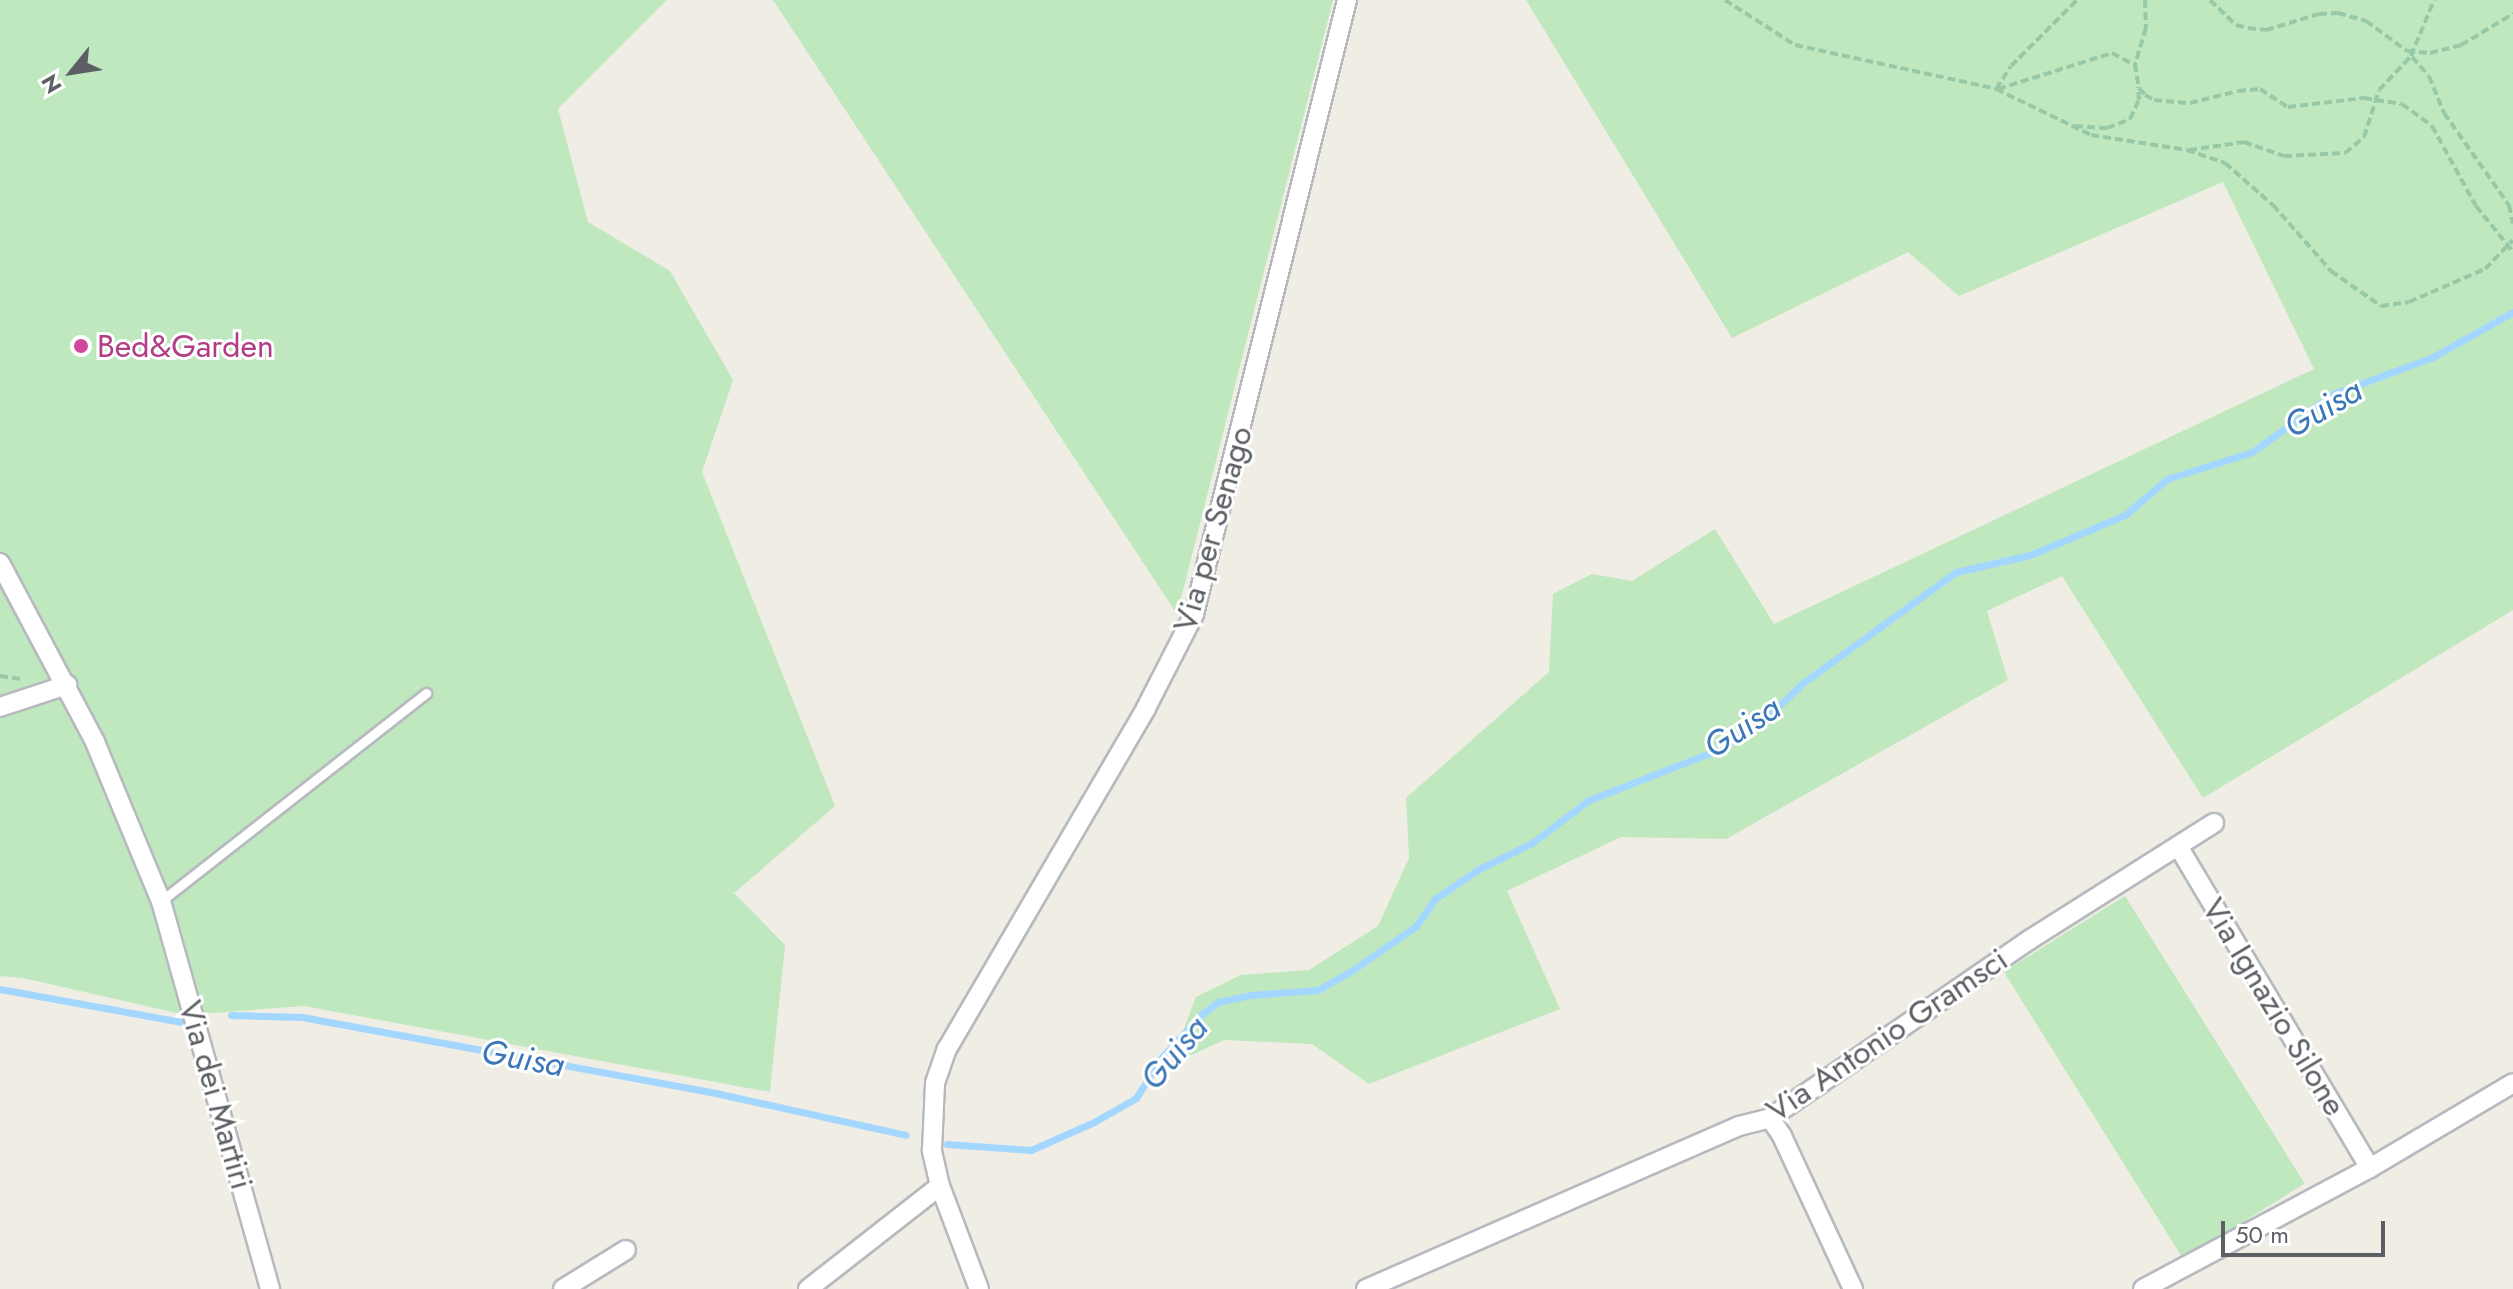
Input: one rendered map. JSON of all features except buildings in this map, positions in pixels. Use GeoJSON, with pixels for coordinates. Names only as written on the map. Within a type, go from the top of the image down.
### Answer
{"type":"FeatureCollection","features":[{"type":"Feature","properties":{"kind":"street","name":"Via per Senago"},"geometry":{"type":"LineString","coordinates":[[979,1289],[940,1186],[932,1150],[935,1083],[947,1049],[1146,708],[1194,614],[1347,0]]}},
{"type":"Feature","properties":{"kind":"street","name":"Via dei Martiri"},"geometry":{"type":"LineString","coordinates":[[0,563],[67,685],[161,901],[270,1289]]}},
{"type":"Feature","properties":{"kind":"street"},"geometry":{"type":"LineString","coordinates":[[0,707],[67,685]]}},
{"type":"Feature","properties":{"kind":"street","name":"Via Antonio Gramsci"},"geometry":{"type":"LineString","coordinates":[[1366,1289],[1739,1126],[1770,1118],[2029,940],[2214,823]]}},
{"type":"Feature","properties":{"kind":"street","name":"Via Ignazio Silone"},"geometry":{"type":"LineString","coordinates":[[2178,846],[2370,1168]]}},
{"type":"Feature","properties":{"kind":"street"},"geometry":{"type":"LineString","coordinates":[[2143,1289],[2370,1168],[2513,1083]]}},
{"type":"Feature","properties":{"kind":"street"},"geometry":{"type":"LineString","coordinates":[[1770,1118],[1782,1136],[1853,1289]]}},
{"type":"Feature","properties":{"kind":"street"},"geometry":{"type":"LineString","coordinates":[[808,1289],[940,1186]]}},
{"type":"Feature","properties":{"kind":"street"},"geometry":{"type":"LineString","coordinates":[[563,1289],[626,1250]]}},
{"type":"Feature","properties":{"kind":"lane"},"geometry":{"type":"LineString","coordinates":[[161,901],[426,693]]}},
{"type":"Feature","properties":{"kind":"path"},"geometry":{"type":"LineString","coordinates":[[1725,0],[1795,45],[1996,89],[2091,135],[2187,150],[2225,163],[2273,205],[2331,271],[2381,306],[2409,302],[2485,269],[2513,240]]}},
{"type":"Feature","properties":{"kind":"path"},"geometry":{"type":"LineString","coordinates":[[1996,89],[2011,66],[2077,0]]}},
{"type":"Feature","properties":{"kind":"path"},"geometry":{"type":"LineString","coordinates":[[2073,127],[2107,128],[2130,119],[2139,100],[2135,64],[2146,28],[2145,0]]}},
{"type":"Feature","properties":{"kind":"path"},"geometry":{"type":"LineString","coordinates":[[2210,0],[2236,25],[2266,30],[2319,14],[2338,13],[2366,21],[2412,54],[2429,76],[2444,113],[2509,205],[2513,224]]}},
{"type":"Feature","properties":{"kind":"path"},"geometry":{"type":"LineString","coordinates":[[2187,150],[2244,142],[2284,156],[2345,153],[2364,137],[2379,90],[2412,54],[2434,0]]}},
{"type":"Feature","properties":{"kind":"path"},"geometry":{"type":"LineString","coordinates":[[2412,54],[2453,48],[2513,14]]}},
{"type":"Feature","properties":{"kind":"path"},"geometry":{"type":"LineString","coordinates":[[1996,89],[2112,53],[2135,64]]}},
{"type":"Feature","properties":{"kind":"path"},"geometry":{"type":"LineString","coordinates":[[2137,79],[2145,95],[2167,102],[2190,103],[2251,89],[2265,91],[2288,107],[2376,99],[2412,109],[2432,126],[2476,206],[2513,252]]}},
{"type":"Feature","properties":{"kind":"green space"},"geometry":{"type":"Polygon","coordinates":[[[0,0],[667,0],[558,109],[588,222],[670,271],[733,380],[702,472],[835,806],[734,893],[785,945],[770,1092],[304,1006],[186,1015],[23,978],[0,976],[0,0]]]}},
{"type":"Feature","properties":{"kind":"green space"},"geometry":{"type":"Polygon","coordinates":[[[773,0],[1333,0],[1177,614],[773,0]]]}},
{"type":"Feature","properties":{"kind":"green space"},"geometry":{"type":"Polygon","coordinates":[[[1526,0],[2513,0],[2513,610],[2203,798],[2062,576],[1987,611],[2008,680],[1726,839],[1621,837],[1507,891],[1560,1009],[1369,1084],[1312,1044],[1224,1040],[1170,1065],[1196,997],[1241,975],[1309,970],[1378,926],[1409,858],[1406,798],[1549,672],[1553,594],[1592,574],[1632,581],[1715,529],[1774,624],[2314,369],[2223,182],[1959,296],[1908,252],[1732,338],[1526,0]]]}},
{"type":"Feature","properties":{"kind":"green space"},"geometry":{"type":"Polygon","coordinates":[[[2125,896],[2305,1183],[2183,1259],[2004,972],[2125,896]]]}},
{"type":"Feature","properties":{"kind":"waterway","name":"Guisa"},"geometry":{"type":"LineString","coordinates":[[947,1144],[1031,1150],[1094,1122],[1136,1098],[1162,1057],[1202,1014],[1218,1002],[1250,995],[1318,990],[1356,968],[1416,926],[1435,899],[1477,870],[1532,843],[1589,800],[1718,750],[1766,718],[1803,683],[1956,572],[2030,555],[2125,515],[2167,479],[2252,452],[2333,394],[2433,357],[2513,312]]}},
{"type":"Feature","properties":{"kind":"waterway","name":"Guisa"},"geometry":{"type":"LineString","coordinates":[[0,989],[187,1023]]}},
{"type":"Feature","properties":{"kind":"waterway","name":"Guisa"},"geometry":{"type":"LineString","coordinates":[[231,1015],[302,1017],[720,1094],[906,1135]]}},
{"type":"Feature","properties":{"kind":"place","name":"Bed&Garden"},"geometry":{"type":"Point","coordinates":[81,346]}}]}
